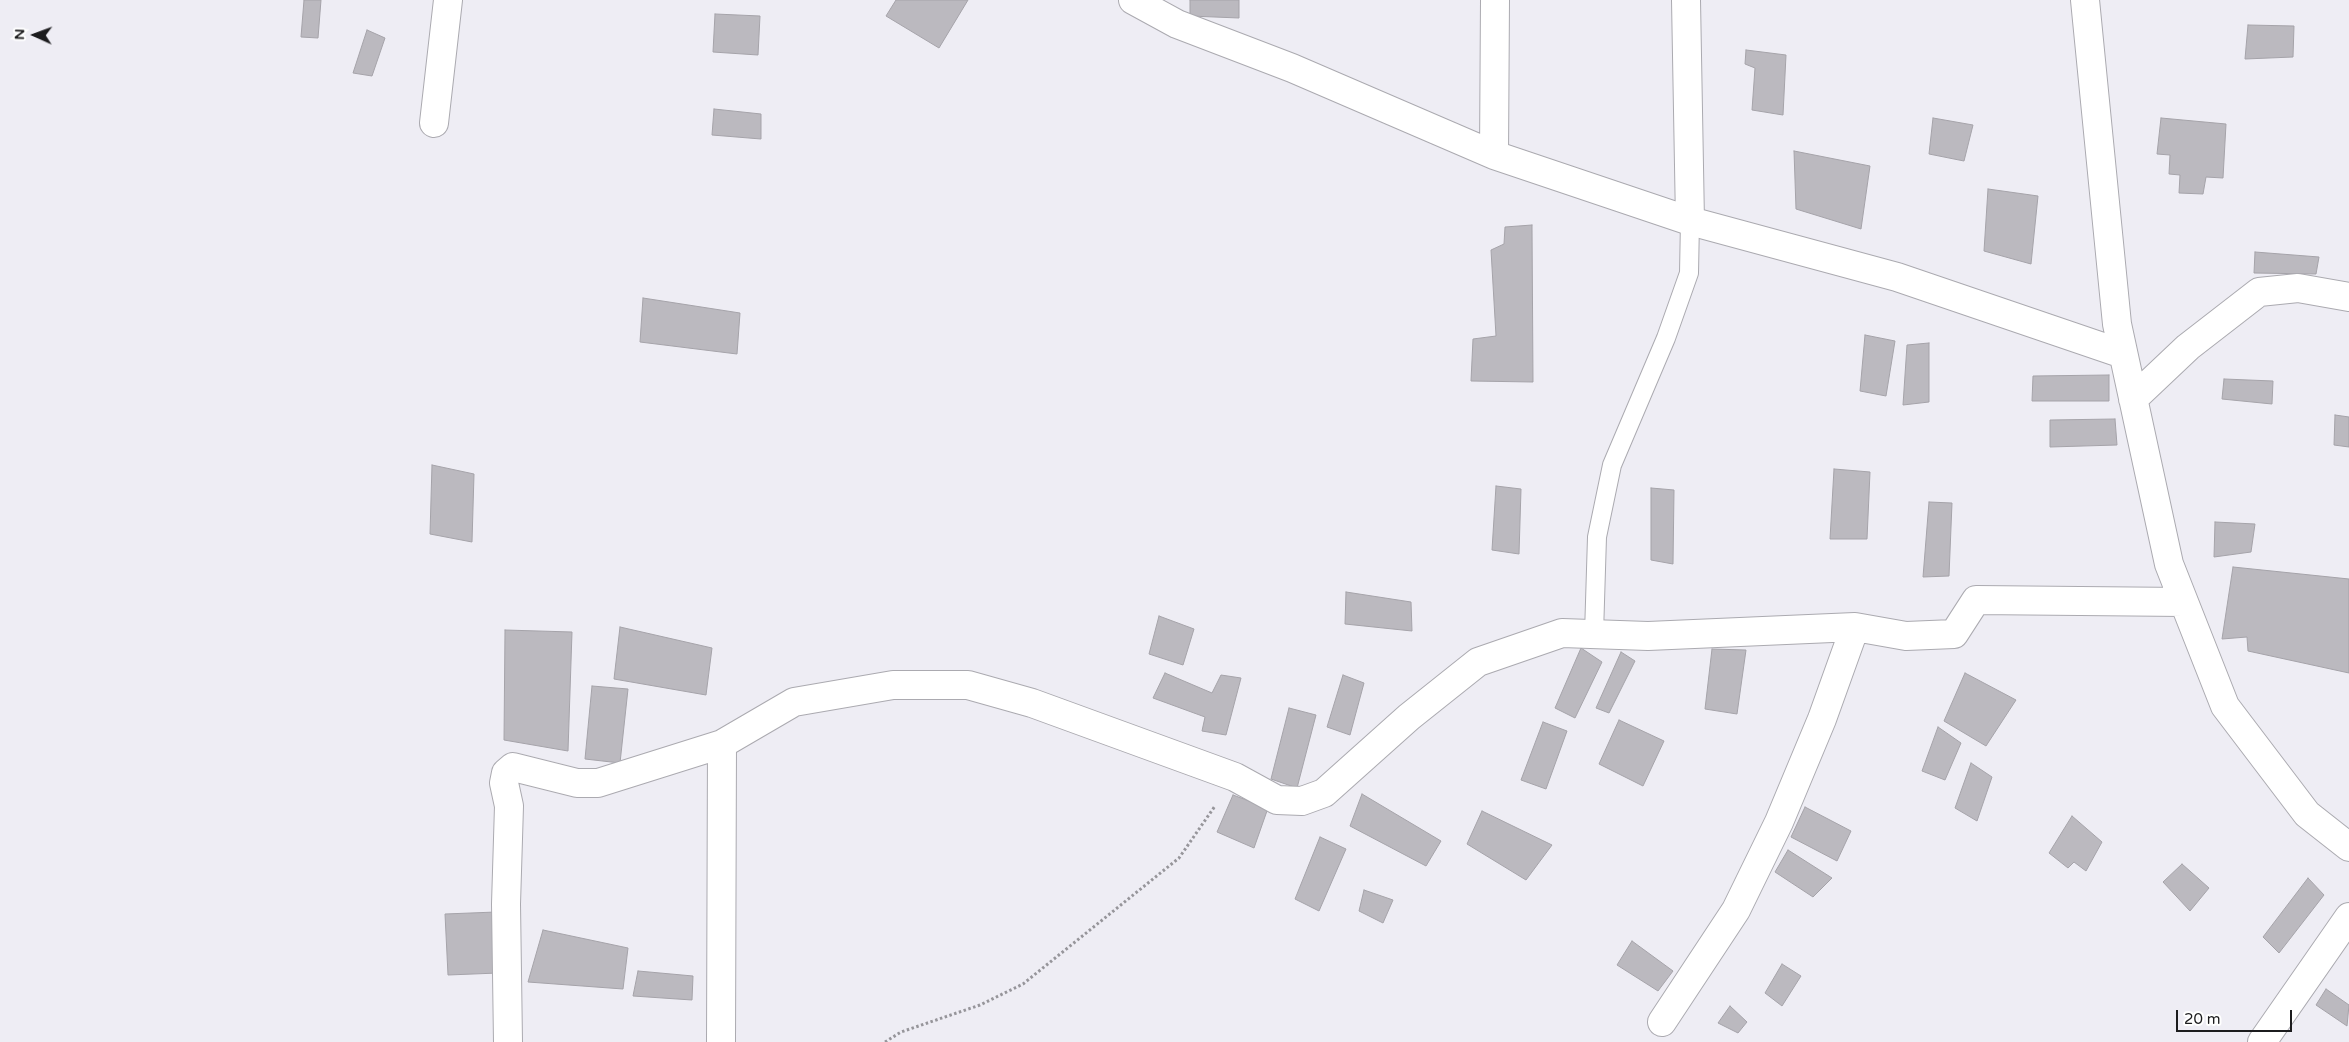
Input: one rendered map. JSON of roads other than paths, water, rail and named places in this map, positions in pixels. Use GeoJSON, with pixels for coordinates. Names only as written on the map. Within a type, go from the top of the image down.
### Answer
{"type":"FeatureCollection","features":[{"type":"Feature","properties":{"kind":"street"},"geometry":{"type":"LineString","coordinates":[[434,123],[448,0]]}},
{"type":"Feature","properties":{"kind":"street"},"geometry":{"type":"LineString","coordinates":[[1133,0],[1177,24],[1292,68],[1494,155],[1690,221],[1897,278],[2123,354]]}},
{"type":"Feature","properties":{"kind":"street"},"geometry":{"type":"LineString","coordinates":[[1494,155],[1495,0]]}},
{"type":"Feature","properties":{"kind":"street"},"geometry":{"type":"LineString","coordinates":[[1686,0],[1690,221]]}},
{"type":"Feature","properties":{"kind":"street"},"geometry":{"type":"LineString","coordinates":[[2085,0],[2117,324],[2168,564],[2225,706],[2307,814],[2349,847]]}},
{"type":"Feature","properties":{"kind":"street"},"geometry":{"type":"LineString","coordinates":[[2133,399],[2188,347],[2259,292],[2298,288],[2349,297]]}},
{"type":"Feature","properties":{"kind":"street"},"geometry":{"type":"LineString","coordinates":[[508,1042],[506,904],[508,806],[504,782],[506,774],[513,767],[570,781],[598,783],[722,744],[794,702],[893,685],[968,685],[1032,703],[1235,777],[1277,800],[1302,801],[1324,793],[1409,717],[1478,662],[1562,633],[1648,636],[1854,627],[1906,636],[1954,634],[1976,600],[2184,602]]}},
{"type":"Feature","properties":{"kind":"street"},"geometry":{"type":"LineString","coordinates":[[1662,1022],[1736,910],[1779,822],[1822,719],[1854,627]]}},
{"type":"Feature","properties":{"kind":"street"},"geometry":{"type":"LineString","coordinates":[[721,1042],[722,744]]}},
{"type":"Feature","properties":{"kind":"street"},"geometry":{"type":"LineString","coordinates":[[2262,1042],[2349,917]]}},
{"type":"Feature","properties":{"kind":"lane"},"geometry":{"type":"LineString","coordinates":[[1594,634],[1597,537],[1612,465],[1666,338],[1689,273],[1690,221]]}}]}
